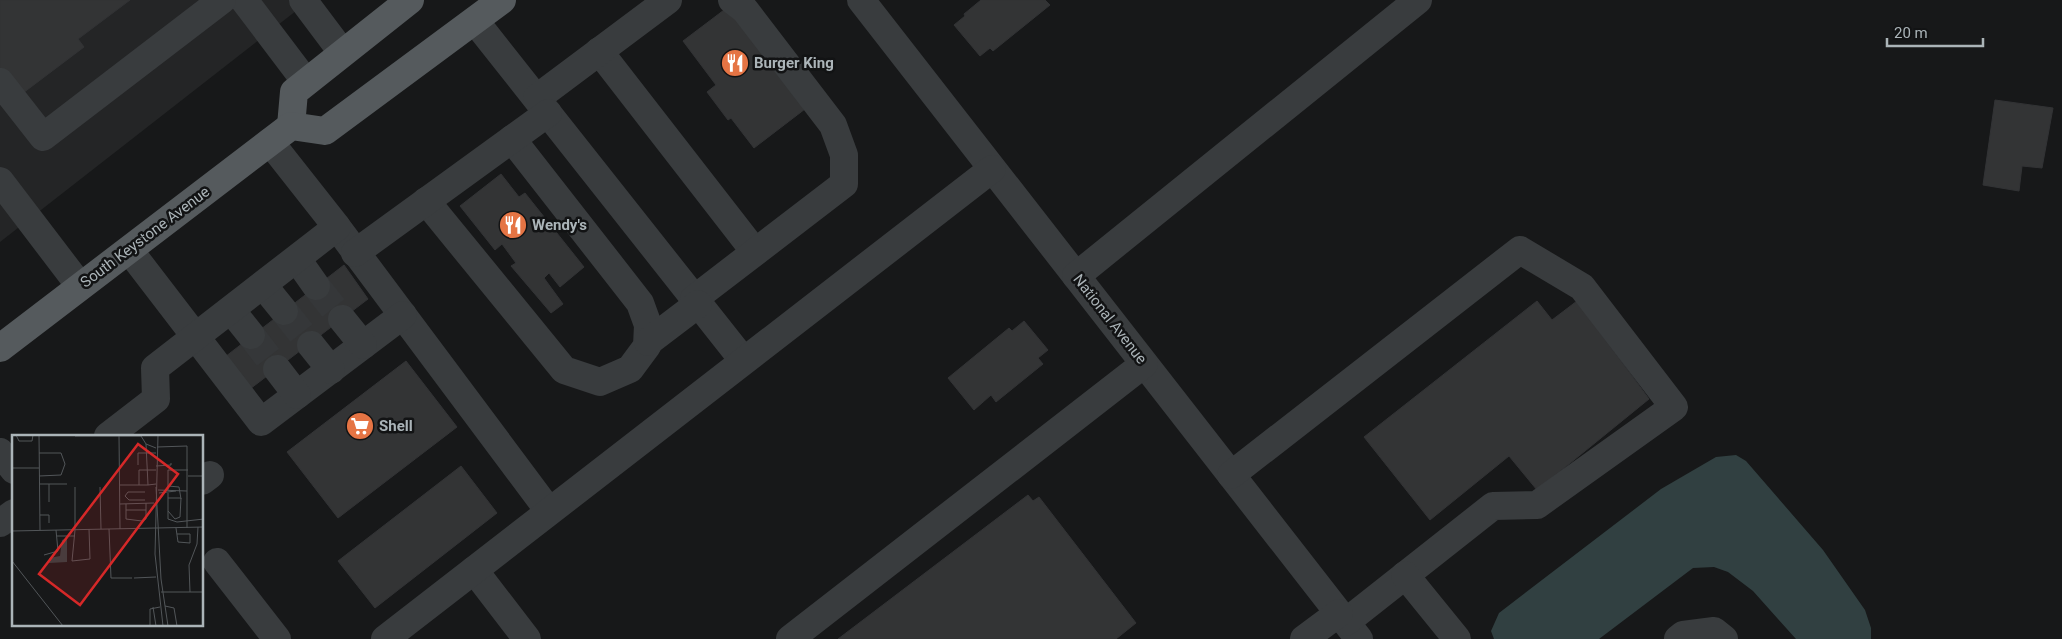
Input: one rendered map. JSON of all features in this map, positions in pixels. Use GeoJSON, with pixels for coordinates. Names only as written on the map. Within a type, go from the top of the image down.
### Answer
{"type":"FeatureCollection","features":[{"type":"Feature","properties":{"kind":"main road"},"geometry":{"type":"LineString","coordinates":[[410,0],[342,52],[294,92],[281,134],[325,131],[502,0]]}},
{"type":"Feature","properties":{"kind":"main road","name":"South Keystone Avenue"},"geometry":{"type":"LineString","coordinates":[[0,348],[281,134]]}},
{"type":"Feature","properties":{"kind":"street"},"geometry":{"type":"LineString","coordinates":[[244,0],[306,82]]}},
{"type":"Feature","properties":{"kind":"street"},"geometry":{"type":"LineString","coordinates":[[303,0],[342,52]]}},
{"type":"Feature","properties":{"kind":"street"},"geometry":{"type":"LineString","coordinates":[[356,252],[512,139],[542,106],[599,52],[668,0]]}},
{"type":"Feature","properties":{"kind":"street"},"geometry":{"type":"LineString","coordinates":[[648,342],[755,252],[844,184],[844,155],[833,125],[745,10],[732,0]]}},
{"type":"Feature","properties":{"kind":"street","name":"National Avenue"},"geometry":{"type":"LineString","coordinates":[[861,0],[1348,625]]}},
{"type":"Feature","properties":{"kind":"street"},"geometry":{"type":"LineString","coordinates":[[1076,276],[1418,0]]}},
{"type":"Feature","properties":{"kind":"street"},"geometry":{"type":"LineString","coordinates":[[0,82],[43,137],[206,5]]}},
{"type":"Feature","properties":{"kind":"street"},"geometry":{"type":"LineString","coordinates":[[475,20],[742,360]]}},
{"type":"Feature","properties":{"kind":"street"},"geometry":{"type":"LineString","coordinates":[[599,52],[755,252]]}},
{"type":"Feature","properties":{"kind":"street"},"geometry":{"type":"LineString","coordinates":[[281,134],[337,228],[549,511]]}},
{"type":"Feature","properties":{"kind":"street"},"geometry":{"type":"LineString","coordinates":[[426,201],[564,370],[600,382],[630,369],[648,342],[648,325],[640,303],[512,139]]}},
{"type":"Feature","properties":{"kind":"street"},"geometry":{"type":"LineString","coordinates":[[395,636],[549,511],[992,168]]}},
{"type":"Feature","properties":{"kind":"street"},"geometry":{"type":"LineString","coordinates":[[3,190],[80,286]]}},
{"type":"Feature","properties":{"kind":"street"},"geometry":{"type":"LineString","coordinates":[[109,435],[156,398],[155,368],[337,228]]}},
{"type":"Feature","properties":{"kind":"street"},"geometry":{"type":"LineString","coordinates":[[129,250],[260,422],[403,315]]}},
{"type":"Feature","properties":{"kind":"street"},"geometry":{"type":"LineString","coordinates":[[1231,475],[1520,250],[1582,287],[1674,407],[1537,506],[1493,506],[1405,575],[1348,625],[1304,639]]}},
{"type":"Feature","properties":{"kind":"street"},"geometry":{"type":"LineString","coordinates":[[297,259],[316,286]]}},
{"type":"Feature","properties":{"kind":"street"},"geometry":{"type":"LineString","coordinates":[[263,285],[284,311]]}},
{"type":"Feature","properties":{"kind":"street"},"geometry":{"type":"LineString","coordinates":[[231,310],[251,335]]}},
{"type":"Feature","properties":{"kind":"street"},"geometry":{"type":"LineString","coordinates":[[342,319],[363,346]]}},
{"type":"Feature","properties":{"kind":"street"},"geometry":{"type":"LineString","coordinates":[[310,345],[330,370]]}},
{"type":"Feature","properties":{"kind":"street"},"geometry":{"type":"LineString","coordinates":[[790,639],[1144,364]]}},
{"type":"Feature","properties":{"kind":"street"},"geometry":{"type":"LineString","coordinates":[[277,369],[297,395]]}},
{"type":"Feature","properties":{"kind":"street"},"geometry":{"type":"LineString","coordinates":[[0,452],[12,467]]}},
{"type":"Feature","properties":{"kind":"street"},"geometry":{"type":"LineString","coordinates":[[0,523],[12,514]]}},
{"type":"Feature","properties":{"kind":"street"},"geometry":{"type":"LineString","coordinates":[[217,562],[277,639]]}},
{"type":"Feature","properties":{"kind":"street"},"geometry":{"type":"LineString","coordinates":[[474,570],[528,639]]}},
{"type":"Feature","properties":{"kind":"street"},"geometry":{"type":"LineString","coordinates":[[1405,575],[1457,639]]}},
{"type":"Feature","properties":{"kind":"street"},"geometry":{"type":"LineString","coordinates":[[1678,639],[1683,635],[1714,632],[1724,639]]}},
{"type":"Feature","properties":{"kind":"shaded area"},"geometry":{"type":"Polygon","coordinates":[[[0,0],[310,0],[0,242],[0,0]]]}},
{"type":"Feature","properties":{"kind":"shaded area"},"geometry":{"type":"Polygon","coordinates":[[[1736,455],[1746,461],[1823,550],[1865,610],[1871,628],[1871,639],[1796,639],[1753,591],[1728,572],[1714,567],[1693,568],[1599,639],[1494,639],[1491,631],[1499,613],[1661,489],[1716,457],[1736,455]]]}},
{"type":"Feature","properties":{"kind":"building"},"geometry":{"type":"Polygon","coordinates":[[[0,0],[130,0],[78,39],[84,47],[19,96],[0,70],[0,0]]]}},
{"type":"Feature","properties":{"kind":"building"},"geometry":{"type":"Polygon","coordinates":[[[981,0],[1045,0],[1050,5],[993,51],[990,48],[980,56],[954,25],[981,0]]]}},
{"type":"Feature","properties":{"kind":"building","name":"Burger King"},"geometry":{"type":"Polygon","coordinates":[[[728,7],[805,109],[754,148],[731,118],[728,120],[707,92],[716,85],[683,41],[728,7]]]}},
{"type":"Feature","properties":{"kind":"building"},"geometry":{"type":"Polygon","coordinates":[[[1995,100],[2053,108],[2042,168],[2022,166],[2019,191],[1983,185],[1995,100]]]}},
{"type":"Feature","properties":{"kind":"building","name":"Wendy's"},"geometry":{"type":"Polygon","coordinates":[[[501,174],[519,197],[525,193],[584,267],[560,287],[549,273],[544,278],[563,304],[551,313],[511,266],[516,263],[502,244],[495,250],[460,206],[501,174]]]}},
{"type":"Feature","properties":{"kind":"building"},"geometry":{"type":"Polygon","coordinates":[[[344,265],[368,299],[246,392],[221,360],[344,265]]]}},
{"type":"Feature","properties":{"kind":"building"},"geometry":{"type":"Polygon","coordinates":[[[1537,301],[1552,320],[1577,301],[1649,399],[1537,490],[1509,456],[1430,520],[1364,437],[1537,301]]]}},
{"type":"Feature","properties":{"kind":"building"},"geometry":{"type":"Polygon","coordinates":[[[1024,321],[1048,350],[1038,358],[1043,364],[996,402],[991,395],[974,410],[948,378],[1009,328],[1012,331],[1024,321]]]}},
{"type":"Feature","properties":{"kind":"building"},"geometry":{"type":"Polygon","coordinates":[[[406,361],[457,427],[338,518],[287,452],[406,361]]]}},
{"type":"Feature","properties":{"kind":"building"},"geometry":{"type":"Polygon","coordinates":[[[461,466],[497,513],[375,608],[338,561],[461,466]]]}},
{"type":"Feature","properties":{"kind":"building"},"geometry":{"type":"Polygon","coordinates":[[[1028,495],[1033,501],[1039,497],[1136,623],[1116,639],[838,639],[1028,495]]]}},
{"type":"Feature","properties":{"kind":"tunnel"},"geometry":{"type":"LineString","coordinates":[[316,286],[342,319]]}},
{"type":"Feature","properties":{"kind":"tunnel"},"geometry":{"type":"LineString","coordinates":[[284,311],[311,345]]}},
{"type":"Feature","properties":{"kind":"tunnel"},"geometry":{"type":"LineString","coordinates":[[251,335],[277,369]]}},
{"type":"Feature","properties":{"kind":"place","name":"Burger King"},"geometry":{"type":"Point","coordinates":[735,63]}},
{"type":"Feature","properties":{"kind":"place","name":"Wendy's"},"geometry":{"type":"Point","coordinates":[513,225]}},
{"type":"Feature","properties":{"kind":"place","name":"Shell"},"geometry":{"type":"Point","coordinates":[360,426]}}]}
